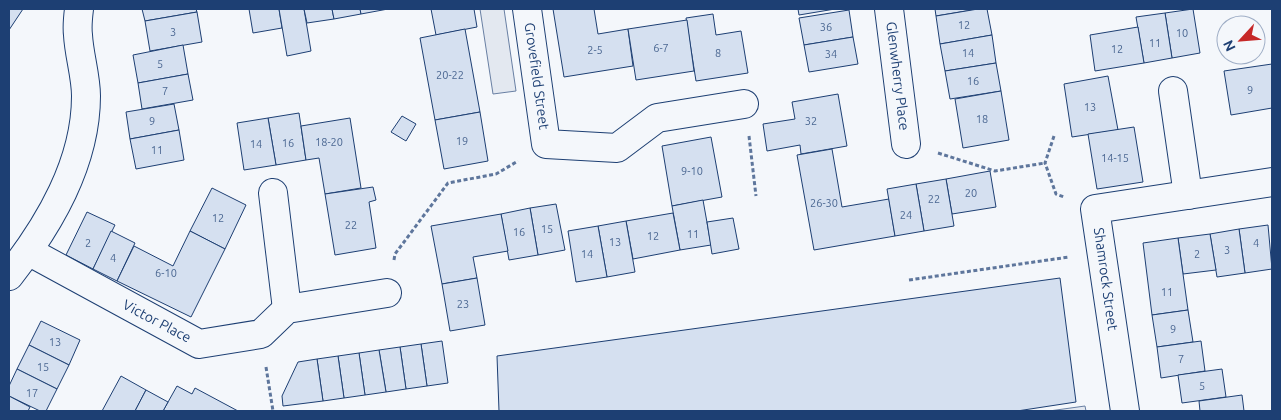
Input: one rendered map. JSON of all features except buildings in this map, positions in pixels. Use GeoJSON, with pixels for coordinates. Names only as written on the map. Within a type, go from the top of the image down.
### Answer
{"type":"FeatureCollection","features":[{"type":"Feature","properties":{"kind":"street"},"geometry":{"type":"LineString","coordinates":[[9,276],[28,251],[59,199],[79,152],[86,96],[77,33],[79,9]]}},
{"type":"Feature","properties":{"kind":"street","name":"Grovefield Street"},"geometry":{"type":"LineString","coordinates":[[527,9],[546,144],[617,148],[657,118],[744,104]]}},
{"type":"Feature","properties":{"kind":"street","name":"Glenwherry Place"},"geometry":{"type":"LineString","coordinates":[[889,9],[906,144]]}},
{"type":"Feature","properties":{"kind":"street"},"geometry":{"type":"LineString","coordinates":[[1173,91],[1188,195]]}},
{"type":"Feature","properties":{"kind":"street","name":"Shamrock Street"},"geometry":{"type":"LineString","coordinates":[[1125,411],[1095,209],[1272,182]]}},
{"type":"Feature","properties":{"kind":"street"},"geometry":{"type":"LineString","coordinates":[[273,193],[287,308]]}},
{"type":"Feature","properties":{"kind":"street","name":"Victor Place"},"geometry":{"type":"LineString","coordinates":[[28,251],[199,344],[261,334]]}},
{"type":"Feature","properties":{"kind":"street"},"geometry":{"type":"LineString","coordinates":[[261,334],[287,308],[387,293]]}},
{"type":"Feature","properties":{"kind":"path"},"geometry":{"type":"LineString","coordinates":[[744,104],[756,196]]}},
{"type":"Feature","properties":{"kind":"path"},"geometry":{"type":"LineString","coordinates":[[1054,136],[1045,163],[1056,194],[1095,209]]}},
{"type":"Feature","properties":{"kind":"path"},"geometry":{"type":"LineString","coordinates":[[387,293],[395,254],[448,183],[496,174],[546,144]]}},
{"type":"Feature","properties":{"kind":"path"},"geometry":{"type":"LineString","coordinates":[[906,144],[995,171],[1045,163]]}},
{"type":"Feature","properties":{"kind":"path"},"geometry":{"type":"LineString","coordinates":[[910,280],[1102,252]]}},
{"type":"Feature","properties":{"kind":"path"},"geometry":{"type":"LineString","coordinates":[[261,334],[273,411]]}},
{"type":"Feature","properties":{"kind":"shaded area"},"geometry":{"type":"Polygon","coordinates":[[[480,9],[504,9],[516,91],[493,94],[480,9]]]}},
{"type":"Feature","properties":{"kind":"shaded area"},"geometry":{"type":"Polygon","coordinates":[[[1085,406],[1086,411],[1049,411],[1085,406]]]}}]}
